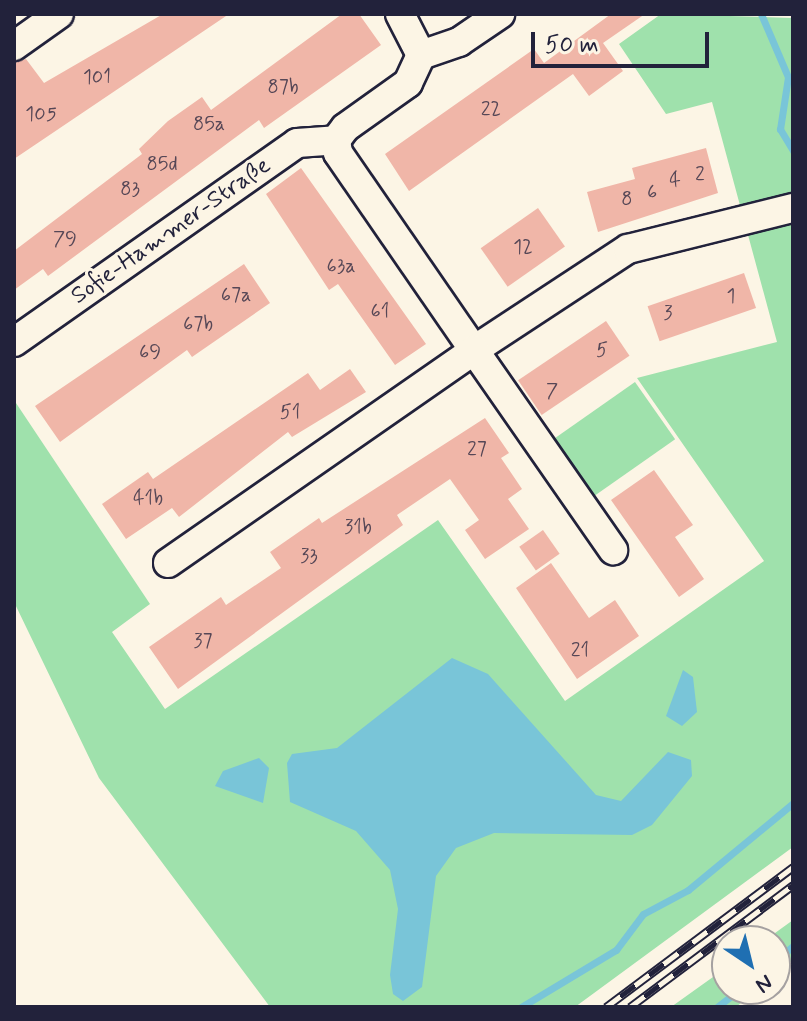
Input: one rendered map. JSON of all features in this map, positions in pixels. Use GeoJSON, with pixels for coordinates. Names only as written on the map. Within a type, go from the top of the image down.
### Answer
{"type":"FeatureCollection","features":[{"type":"Feature","properties":{"kind":"street"},"geometry":{"type":"LineString","coordinates":[[14,46],[59,14]]}},
{"type":"Feature","properties":{"kind":"street"},"geometry":{"type":"LineString","coordinates":[[400,14],[421,55]]}},
{"type":"Feature","properties":{"kind":"street"},"geometry":{"type":"LineString","coordinates":[[500,14],[459,42],[421,55],[408,83],[336,140],[474,350],[613,550]]}},
{"type":"Feature","properties":{"kind":"street","name":"Sofie-Hammer-Straße"},"geometry":{"type":"LineString","coordinates":[[14,342],[297,143],[336,140]]}},
{"type":"Feature","properties":{"kind":"street"},"geometry":{"type":"LineString","coordinates":[[168,563],[474,350],[628,249],[793,208]]}},
{"type":"Feature","properties":{"kind":"green space"},"geometry":{"type":"Polygon","coordinates":[[[661,14],[793,18],[793,847],[575,1007],[270,1007],[99,778],[14,602],[14,400],[150,604],[112,632],[165,709],[438,520],[565,701],[764,561],[637,378],[777,342],[712,102],[666,114],[619,44],[661,14]]]}},
{"type":"Feature","properties":{"kind":"green space"},"geometry":{"type":"Polygon","coordinates":[[[635,382],[675,439],[590,499],[550,442],[635,382]]]}},
{"type":"Feature","properties":{"kind":"green space"},"geometry":{"type":"Polygon","coordinates":[[[793,920],[791,962],[791,925],[786,925],[793,920]]]}},
{"type":"Feature","properties":{"kind":"green space"},"geometry":{"type":"Polygon","coordinates":[[[711,978],[711,1005],[738,1005],[736,1007],[671,1007],[711,978]]]}},
{"type":"Feature","properties":{"kind":"water"},"geometry":{"type":"Polygon","coordinates":[[[452,658],[488,674],[596,795],[621,801],[668,752],[691,760],[692,776],[652,825],[632,835],[494,833],[456,848],[436,876],[422,987],[403,1001],[393,994],[390,975],[398,909],[390,870],[356,831],[290,802],[287,763],[292,754],[337,748],[452,658]]]}},
{"type":"Feature","properties":{"kind":"water"},"geometry":{"type":"Polygon","coordinates":[[[683,670],[693,677],[697,712],[682,726],[666,716],[683,670]]]}},
{"type":"Feature","properties":{"kind":"water"},"geometry":{"type":"Polygon","coordinates":[[[259,758],[269,768],[263,803],[215,786],[223,771],[259,758]]]}},
{"type":"Feature","properties":{"kind":"building"},"geometry":{"type":"Polygon","coordinates":[[[163,14],[229,14],[14,159],[14,63],[26,59],[44,83],[163,14]]]}},
{"type":"Feature","properties":{"kind":"building"},"geometry":{"type":"Polygon","coordinates":[[[342,14],[359,14],[381,45],[264,128],[259,120],[48,276],[43,269],[14,290],[14,251],[142,154],[139,149],[168,121],[202,97],[211,110],[342,14]]]}},
{"type":"Feature","properties":{"kind":"building"},"geometry":{"type":"Polygon","coordinates":[[[611,14],[645,14],[603,43],[623,71],[589,96],[573,74],[409,191],[385,154],[534,49],[544,63],[611,14]]]}},
{"type":"Feature","properties":{"kind":"building"},"geometry":{"type":"Polygon","coordinates":[[[706,148],[718,193],[598,232],[587,192],[635,179],[632,168],[706,148]]]}},
{"type":"Feature","properties":{"kind":"building"},"geometry":{"type":"Polygon","coordinates":[[[301,168],[426,344],[395,365],[338,284],[329,290],[266,194],[301,168]]]}},
{"type":"Feature","properties":{"kind":"building"},"geometry":{"type":"Polygon","coordinates":[[[538,208],[565,247],[508,287],[481,248],[538,208]]]}},
{"type":"Feature","properties":{"kind":"building"},"geometry":{"type":"Polygon","coordinates":[[[244,264],[270,303],[192,357],[187,350],[60,442],[35,406],[244,264]]]}},
{"type":"Feature","properties":{"kind":"building"},"geometry":{"type":"Polygon","coordinates":[[[744,273],[756,308],[660,341],[648,306],[744,273]]]}},
{"type":"Feature","properties":{"kind":"building"},"geometry":{"type":"Polygon","coordinates":[[[606,321],[629,356],[542,415],[518,380],[606,321]]]}},
{"type":"Feature","properties":{"kind":"building"},"geometry":{"type":"Polygon","coordinates":[[[350,369],[366,392],[292,437],[288,432],[179,517],[172,508],[126,539],[102,504],[148,472],[153,479],[308,373],[320,390],[350,369]]]}},
{"type":"Feature","properties":{"kind":"building"},"geometry":{"type":"Polygon","coordinates":[[[485,418],[509,453],[501,458],[522,489],[508,499],[529,529],[485,559],[465,530],[479,520],[450,479],[397,515],[403,525],[178,689],[149,647],[221,597],[226,605],[281,568],[270,552],[319,518],[322,523],[485,418]]]}},
{"type":"Feature","properties":{"kind":"building"},"geometry":{"type":"Polygon","coordinates":[[[654,470],[693,525],[675,537],[704,579],[679,597],[611,500],[654,470]]]}},
{"type":"Feature","properties":{"kind":"building"},"geometry":{"type":"Polygon","coordinates":[[[543,530],[560,554],[536,570],[519,547],[543,530]]]}},
{"type":"Feature","properties":{"kind":"building"},"geometry":{"type":"Polygon","coordinates":[[[551,563],[589,618],[615,600],[639,636],[577,679],[516,588],[551,563]]]}},
{"type":"Feature","properties":{"kind":"waterway"},"geometry":{"type":"LineString","coordinates":[[761,14],[788,77],[780,129],[793,151]]}},
{"type":"Feature","properties":{"kind":"waterway"},"geometry":{"type":"LineString","coordinates":[[521,1007],[616,950],[643,914],[688,890],[793,803]]}},
{"type":"Feature","properties":{"kind":"railway"},"geometry":{"type":"LineString","coordinates":[[606,1007],[793,867]]}},
{"type":"Feature","properties":{"kind":"railway"},"geometry":{"type":"LineString","coordinates":[[630,1007],[793,885]]}}]}
